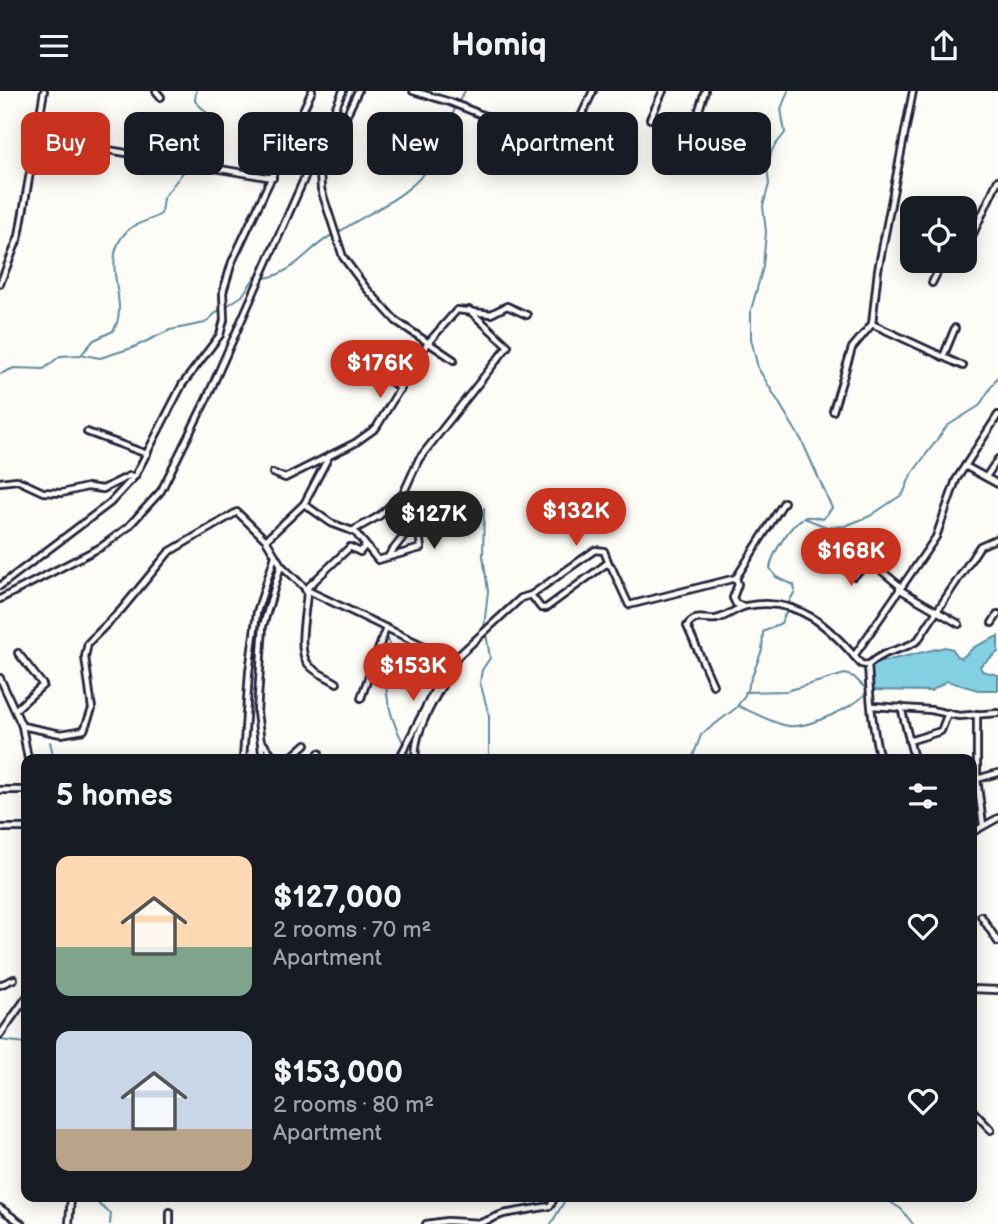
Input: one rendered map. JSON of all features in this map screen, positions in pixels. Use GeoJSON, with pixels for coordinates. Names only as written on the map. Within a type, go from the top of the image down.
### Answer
{"type":"FeatureCollection","features":[{"type":"Feature","properties":{"kind":"street"},"geometry":{"type":"LineString","coordinates":[[41,112],[44,91]]}},
{"type":"Feature","properties":{"kind":"street"},"geometry":{"type":"LineString","coordinates":[[156,91],[161,97]]}},
{"type":"Feature","properties":{"kind":"street"},"geometry":{"type":"LineString","coordinates":[[0,586],[118,495],[135,476],[182,386],[220,335],[228,275],[312,91]]}},
{"type":"Feature","properties":{"kind":"street"},"geometry":{"type":"LineString","coordinates":[[0,599],[101,547],[142,513],[160,491],[207,398],[343,91]]}},
{"type":"Feature","properties":{"kind":"street"},"geometry":{"type":"LineString","coordinates":[[358,91],[320,171],[321,189],[343,257],[396,321],[454,360]]}},
{"type":"Feature","properties":{"kind":"street"},"geometry":{"type":"LineString","coordinates":[[414,91],[450,102],[560,146],[569,142],[593,91]]}},
{"type":"Feature","properties":{"kind":"street"},"geometry":{"type":"LineString","coordinates":[[650,119],[663,91]]}},
{"type":"Feature","properties":{"kind":"street"},"geometry":{"type":"LineString","coordinates":[[699,110],[705,91]]}},
{"type":"Feature","properties":{"kind":"street"},"geometry":{"type":"LineString","coordinates":[[833,411],[852,348],[872,324],[878,270],[914,91]]}},
{"type":"Feature","properties":{"kind":"street"},"geometry":{"type":"LineString","coordinates":[[110,150],[273,178]]}},
{"type":"Feature","properties":{"kind":"street"},"geometry":{"type":"LineString","coordinates":[[0,283],[19,236],[31,175]]}},
{"type":"Feature","properties":{"kind":"street"},"geometry":{"type":"LineString","coordinates":[[977,225],[998,180]]}},
{"type":"Feature","properties":{"kind":"street"},"geometry":{"type":"LineString","coordinates":[[932,283],[937,273]]}},
{"type":"Feature","properties":{"kind":"street"},"geometry":{"type":"LineString","coordinates":[[273,473],[285,478],[376,428],[427,344],[459,309],[491,314],[507,306],[527,315]]}},
{"type":"Feature","properties":{"kind":"street"},"geometry":{"type":"LineString","coordinates":[[352,531],[379,516],[403,494],[419,459],[508,346],[468,309]]}},
{"type":"Feature","properties":{"kind":"street"},"geometry":{"type":"LineString","coordinates":[[872,324],[878,330],[963,366]]}},
{"type":"Feature","properties":{"kind":"street"},"geometry":{"type":"LineString","coordinates":[[943,357],[955,328]]}},
{"type":"Feature","properties":{"kind":"street"},"geometry":{"type":"LineString","coordinates":[[349,374],[356,363],[364,361],[401,389]]}},
{"type":"Feature","properties":{"kind":"street"},"geometry":{"type":"LineString","coordinates":[[854,656],[936,537],[948,498],[998,415]]}},
{"type":"Feature","properties":{"kind":"street"},"geometry":{"type":"LineString","coordinates":[[87,432],[148,454]]}},
{"type":"Feature","properties":{"kind":"street"},"geometry":{"type":"LineString","coordinates":[[266,540],[304,504],[329,455]]}},
{"type":"Feature","properties":{"kind":"street"},"geometry":{"type":"LineString","coordinates":[[986,477],[998,459]]}},
{"type":"Feature","properties":{"kind":"street"},"geometry":{"type":"LineString","coordinates":[[965,466],[998,484]]}},
{"type":"Feature","properties":{"kind":"street"},"geometry":{"type":"LineString","coordinates":[[0,482],[17,480],[47,493],[89,487],[100,489],[135,476]]}},
{"type":"Feature","properties":{"kind":"street"},"geometry":{"type":"LineString","coordinates":[[113,484],[113,491],[118,495]]}},
{"type":"Feature","properties":{"kind":"street"},"geometry":{"type":"LineString","coordinates":[[402,754],[454,657],[521,599],[595,550],[604,551],[623,598],[633,606],[736,578],[784,502]]}},
{"type":"Feature","properties":{"kind":"street"},"geometry":{"type":"LineString","coordinates":[[304,504],[331,523],[352,531],[378,560],[421,548],[419,533],[411,527],[389,555]]}},
{"type":"Feature","properties":{"kind":"street"},"geometry":{"type":"LineString","coordinates":[[22,726],[70,734],[89,725],[92,709],[86,648],[176,547],[237,512],[266,540],[281,565],[306,590],[454,657]]}},
{"type":"Feature","properties":{"kind":"street"},"geometry":{"type":"LineString","coordinates":[[713,685],[687,626],[695,619],[717,619],[743,606],[771,603],[804,613],[832,630],[861,664],[868,665],[886,651],[915,643],[980,546],[998,538]]}},
{"type":"Feature","properties":{"kind":"street"},"geometry":{"type":"LineString","coordinates":[[337,683],[310,667],[304,657],[303,612],[306,590],[350,547],[360,552],[365,546]]}},
{"type":"Feature","properties":{"kind":"street"},"geometry":{"type":"LineString","coordinates":[[243,754],[249,672],[257,612],[275,556]]}},
{"type":"Feature","properties":{"kind":"street"},"geometry":{"type":"LineString","coordinates":[[831,559],[854,576],[871,562],[900,588],[959,624]]}},
{"type":"Feature","properties":{"kind":"street"},"geometry":{"type":"LineString","coordinates":[[531,594],[541,608],[546,608],[603,565],[609,564]]}},
{"type":"Feature","properties":{"kind":"street"},"geometry":{"type":"LineString","coordinates":[[263,754],[257,712],[263,626],[281,565]]}},
{"type":"Feature","properties":{"kind":"street"},"geometry":{"type":"LineString","coordinates":[[736,578],[738,584],[733,598],[736,604],[743,606]]}},
{"type":"Feature","properties":{"kind":"street"},"geometry":{"type":"LineString","coordinates":[[992,623],[998,614]]}},
{"type":"Feature","properties":{"kind":"street"},"geometry":{"type":"LineString","coordinates":[[361,698],[386,628]]}},
{"type":"Feature","properties":{"kind":"street"},"geometry":{"type":"LineString","coordinates":[[15,710],[43,685],[18,653]]}},
{"type":"Feature","properties":{"kind":"street"},"geometry":{"type":"LineString","coordinates":[[416,754],[427,715],[454,657]]}},
{"type":"Feature","properties":{"kind":"street"},"geometry":{"type":"LineString","coordinates":[[868,665],[873,706],[870,718],[879,754]]}},
{"type":"Feature","properties":{"kind":"street"},"geometry":{"type":"LineString","coordinates":[[0,678],[22,726],[26,754]]}},
{"type":"Feature","properties":{"kind":"street"},"geometry":{"type":"LineString","coordinates":[[873,706],[882,709],[901,707],[948,713],[998,713]]}},
{"type":"Feature","properties":{"kind":"street"},"geometry":{"type":"LineString","coordinates":[[901,707],[913,754]]}},
{"type":"Feature","properties":{"kind":"street"},"geometry":{"type":"LineString","coordinates":[[909,741],[941,731],[948,713]]}},
{"type":"Feature","properties":{"kind":"street"},"geometry":{"type":"LineString","coordinates":[[977,714],[977,779],[983,825]]}},
{"type":"Feature","properties":{"kind":"street"},"geometry":{"type":"LineString","coordinates":[[262,742],[272,754]]}},
{"type":"Feature","properties":{"kind":"street"},"geometry":{"type":"LineString","coordinates":[[295,754],[306,744]]}},
{"type":"Feature","properties":{"kind":"street"},"geometry":{"type":"LineString","coordinates":[[977,779],[998,773]]}},
{"type":"Feature","properties":{"kind":"street"},"geometry":{"type":"LineString","coordinates":[[0,790],[21,790]]}},
{"type":"Feature","properties":{"kind":"street"},"geometry":{"type":"LineString","coordinates":[[977,829],[998,818]]}},
{"type":"Feature","properties":{"kind":"street"},"geometry":{"type":"LineString","coordinates":[[0,828],[21,828]]}},
{"type":"Feature","properties":{"kind":"street"},"geometry":{"type":"LineString","coordinates":[[981,916],[998,942]]}},
{"type":"Feature","properties":{"kind":"street"},"geometry":{"type":"LineString","coordinates":[[0,985],[14,979]]}},
{"type":"Feature","properties":{"kind":"street"},"geometry":{"type":"LineString","coordinates":[[977,989],[998,990]]}},
{"type":"Feature","properties":{"kind":"street"},"geometry":{"type":"LineString","coordinates":[[0,1035],[21,1005]]}},
{"type":"Feature","properties":{"kind":"street"},"geometry":{"type":"LineString","coordinates":[[977,1115],[991,1130]]}},
{"type":"Feature","properties":{"kind":"street"},"geometry":{"type":"LineString","coordinates":[[69,1224],[71,1202]]}},
{"type":"Feature","properties":{"kind":"street"},"geometry":{"type":"LineString","coordinates":[[426,1224],[447,1221],[481,1223],[503,1214],[550,1206],[552,1202]]}},
{"type":"Feature","properties":{"kind":"street"},"geometry":{"type":"LineString","coordinates":[[0,1208],[22,1224]]}},
{"type":"Feature","properties":{"kind":"street"},"geometry":{"type":"LineString","coordinates":[[170,1212],[170,1224]]}},
{"type":"Feature","properties":{"kind":"water"},"geometry":{"type":"Polygon","coordinates":[[[998,636],[998,652],[980,666],[982,671],[998,675],[998,690],[978,690],[947,681],[931,691],[871,690],[868,665],[945,647],[953,649],[956,656],[962,658],[974,647],[998,636]]]}},
{"type":"Feature","properties":{"kind":"waterway"},"geometry":{"type":"LineString","coordinates":[[196,91],[195,101],[206,112]]}},
{"type":"Feature","properties":{"kind":"waterway"},"geometry":{"type":"LineString","coordinates":[[458,102],[465,91]]}},
{"type":"Feature","properties":{"kind":"waterway"},"geometry":{"type":"LineString","coordinates":[[788,91],[781,109],[785,133],[773,148],[767,166],[769,184],[763,206],[766,232],[763,267],[751,310],[751,339],[758,368],[802,441],[832,508],[823,519],[806,517],[800,520],[783,539],[774,555],[770,568],[776,577],[794,585],[795,591],[788,604]]}},
{"type":"Feature","properties":{"kind":"waterway"},"geometry":{"type":"LineString","coordinates":[[339,232],[416,182],[436,157],[456,107]]}},
{"type":"Feature","properties":{"kind":"waterway"},"geometry":{"type":"LineString","coordinates":[[0,374],[14,368],[44,369],[60,356],[81,355],[94,340],[113,331],[119,308],[114,268],[119,242],[131,228],[161,214],[163,198],[181,175]]}},
{"type":"Feature","properties":{"kind":"waterway"},"geometry":{"type":"LineString","coordinates":[[265,278],[285,271],[334,234]]}},
{"type":"Feature","properties":{"kind":"waterway"},"geometry":{"type":"LineString","coordinates":[[225,307],[242,296],[255,277]]}},
{"type":"Feature","properties":{"kind":"waterway"},"geometry":{"type":"LineString","coordinates":[[84,355],[100,358],[132,348],[170,330],[205,323],[220,309]]}},
{"type":"Feature","properties":{"kind":"waterway"},"geometry":{"type":"LineString","coordinates":[[804,518],[827,527],[845,526],[870,516],[903,494],[911,475],[947,426],[979,406],[998,376]]}},
{"type":"Feature","properties":{"kind":"waterway"},"geometry":{"type":"LineString","coordinates":[[484,508],[483,556],[488,591],[484,627]]}},
{"type":"Feature","properties":{"kind":"waterway"},"geometry":{"type":"LineString","coordinates":[[694,754],[701,735],[736,708],[745,695],[762,650],[763,632],[781,623],[787,610]]}},
{"type":"Feature","properties":{"kind":"waterway"},"geometry":{"type":"LineString","coordinates":[[486,633],[490,658],[482,670],[480,682],[489,715],[489,754]]}},
{"type":"Feature","properties":{"kind":"waterway"},"geometry":{"type":"LineString","coordinates":[[387,635],[387,696],[393,721],[404,744]]}},
{"type":"Feature","properties":{"kind":"waterway"},"geometry":{"type":"LineString","coordinates":[[745,692],[786,691],[845,674],[854,677],[867,690]]}},
{"type":"Feature","properties":{"kind":"waterway"},"geometry":{"type":"LineString","coordinates":[[738,706],[777,723],[797,726],[820,720],[844,709],[855,703],[868,690]]}},
{"type":"Feature","properties":{"kind":"waterway"},"geometry":{"type":"LineString","coordinates":[[50,742],[53,754]]}},
{"type":"Feature","properties":{"kind":"waterway"},"geometry":{"type":"LineString","coordinates":[[0,1040],[21,1042]]}},
{"type":"Feature","properties":{"kind":"waterway"},"geometry":{"type":"LineString","coordinates":[[96,1202],[111,1214],[110,1224]]}},
{"type":"Feature","properties":{"kind":"waterway"},"geometry":{"type":"LineString","coordinates":[[551,1224],[564,1202]]}},
{"type":"Feature","properties":{"kind":"waterway"},"geometry":{"type":"LineString","coordinates":[[890,1202],[901,1209],[913,1224]]}}]}
